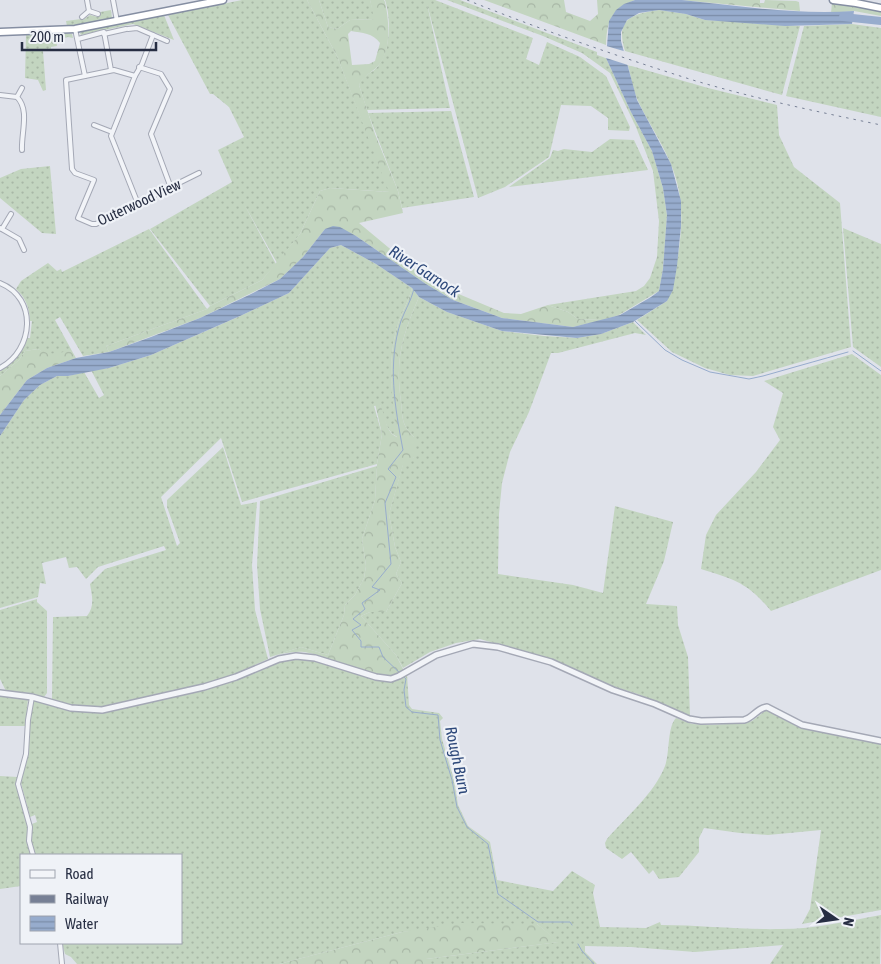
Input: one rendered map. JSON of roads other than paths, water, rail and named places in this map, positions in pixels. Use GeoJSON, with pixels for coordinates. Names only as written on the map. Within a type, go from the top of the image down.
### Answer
{"type":"FeatureCollection","features":[{"type":"Feature","properties":{"kind":"highway"},"geometry":{"type":"LineString","coordinates":[[0,32],[75,29],[223,0]]}},
{"type":"Feature","properties":{"kind":"highway"},"geometry":{"type":"LineString","coordinates":[[833,0],[881,8]]}},
{"type":"Feature","properties":{"kind":"street"},"geometry":{"type":"LineString","coordinates":[[86,0],[89,11]]}},
{"type":"Feature","properties":{"kind":"street"},"geometry":{"type":"LineString","coordinates":[[113,0],[117,21]]}},
{"type":"Feature","properties":{"kind":"street"},"geometry":{"type":"LineString","coordinates":[[89,11],[98,14]]}},
{"type":"Feature","properties":{"kind":"street"},"geometry":{"type":"LineString","coordinates":[[82,17],[89,11]]}},
{"type":"Feature","properties":{"kind":"street"},"geometry":{"type":"LineString","coordinates":[[78,39],[137,28],[168,41]]}},
{"type":"Feature","properties":{"kind":"street"},"geometry":{"type":"LineString","coordinates":[[75,29],[85,76],[112,70],[118,70],[135,76]]}},
{"type":"Feature","properties":{"kind":"street"},"geometry":{"type":"LineString","coordinates":[[104,33],[112,70]]}},
{"type":"Feature","properties":{"kind":"street"},"geometry":{"type":"LineString","coordinates":[[138,204],[111,136],[153,35]]}},
{"type":"Feature","properties":{"kind":"street"},"geometry":{"type":"LineString","coordinates":[[139,67],[161,74],[170,89],[151,134],[171,188]]}},
{"type":"Feature","properties":{"kind":"street","name":"Outerwood View"},"geometry":{"type":"LineString","coordinates":[[85,76],[66,80],[72,169],[76,173],[94,180],[78,218],[94,225],[199,173]]}},
{"type":"Feature","properties":{"kind":"street"},"geometry":{"type":"LineString","coordinates":[[17,97],[22,88]]}},
{"type":"Feature","properties":{"kind":"street"},"geometry":{"type":"LineString","coordinates":[[0,95],[17,97],[22,104],[22,150]]}},
{"type":"Feature","properties":{"kind":"street"},"geometry":{"type":"LineString","coordinates":[[94,125],[112,132]]}},
{"type":"Feature","properties":{"kind":"street"},"geometry":{"type":"LineString","coordinates":[[11,214],[1,228],[19,239],[24,250]]}},
{"type":"Feature","properties":{"kind":"street"},"geometry":{"type":"LineString","coordinates":[[0,283],[18,295],[23,302],[27,320],[25,338],[21,347],[14,357],[0,368]]}},
{"type":"Feature","properties":{"kind":"street"},"geometry":{"type":"LineString","coordinates":[[0,693],[32,697],[71,708],[102,710],[221,682],[279,659],[300,655],[323,660],[383,679],[391,679],[436,655],[473,644],[486,645],[551,662],[614,690],[693,720],[744,720],[767,707],[802,725],[881,741]]}},
{"type":"Feature","properties":{"kind":"street"},"geometry":{"type":"LineString","coordinates":[[32,697],[28,720],[26,754],[18,784],[30,826],[29,842],[33,854]]}},
{"type":"Feature","properties":{"kind":"street"},"geometry":{"type":"LineString","coordinates":[[60,944],[62,964]]}},
{"type":"Feature","properties":{"kind":"water"},"geometry":{"type":"Polygon","coordinates":[[[635,0],[682,0],[790,11],[854,11],[852,24],[785,26],[705,20],[686,14],[659,10],[639,13],[627,20],[621,32],[621,41],[637,100],[671,164],[681,201],[681,226],[677,266],[673,290],[667,301],[633,322],[601,334],[577,338],[502,331],[447,312],[419,297],[412,288],[376,264],[341,245],[330,248],[289,293],[240,316],[151,355],[109,368],[68,376],[57,376],[40,385],[24,400],[0,436],[0,415],[27,380],[47,368],[76,358],[109,352],[151,337],[200,318],[249,295],[280,279],[303,257],[325,229],[333,226],[340,227],[356,236],[426,284],[453,300],[502,318],[573,327],[620,315],[651,297],[659,291],[663,269],[667,215],[663,188],[652,151],[631,112],[606,58],[609,21],[616,10],[624,4],[635,0]]]}},
{"type":"Feature","properties":{"kind":"waterway","name":"River Garnock"},"geometry":{"type":"LineString","coordinates":[[843,17],[881,21]]}},
{"type":"Feature","properties":{"kind":"waterway","name":"Rough Burn"},"geometry":{"type":"LineString","coordinates":[[401,674],[383,657],[379,647],[361,647],[361,641],[352,630],[361,625],[353,619],[365,609],[362,603],[380,590],[372,587],[391,564],[385,503],[396,477],[388,469],[403,450],[395,402],[394,353],[401,321],[414,289]]}},
{"type":"Feature","properties":{"kind":"waterway"},"geometry":{"type":"LineString","coordinates":[[635,321],[665,350],[682,360],[710,372],[749,379],[848,352]]}},
{"type":"Feature","properties":{"kind":"waterway"},"geometry":{"type":"LineString","coordinates":[[853,351],[881,371]]}},
{"type":"Feature","properties":{"kind":"waterway","name":"Rough Burn"},"geometry":{"type":"LineString","coordinates":[[404,677],[406,679],[404,690],[406,707],[412,712],[438,715],[440,740],[452,780],[457,807],[467,827],[488,844],[498,894],[538,922],[570,922],[572,925]]}},
{"type":"Feature","properties":{"kind":"waterway","name":"Rough Burn"},"geometry":{"type":"LineString","coordinates":[[578,944],[594,964]]}},
{"type":"Feature","properties":{"kind":"railway"},"geometry":{"type":"LineString","coordinates":[[467,0],[581,43],[719,88],[881,125]]}}]}
